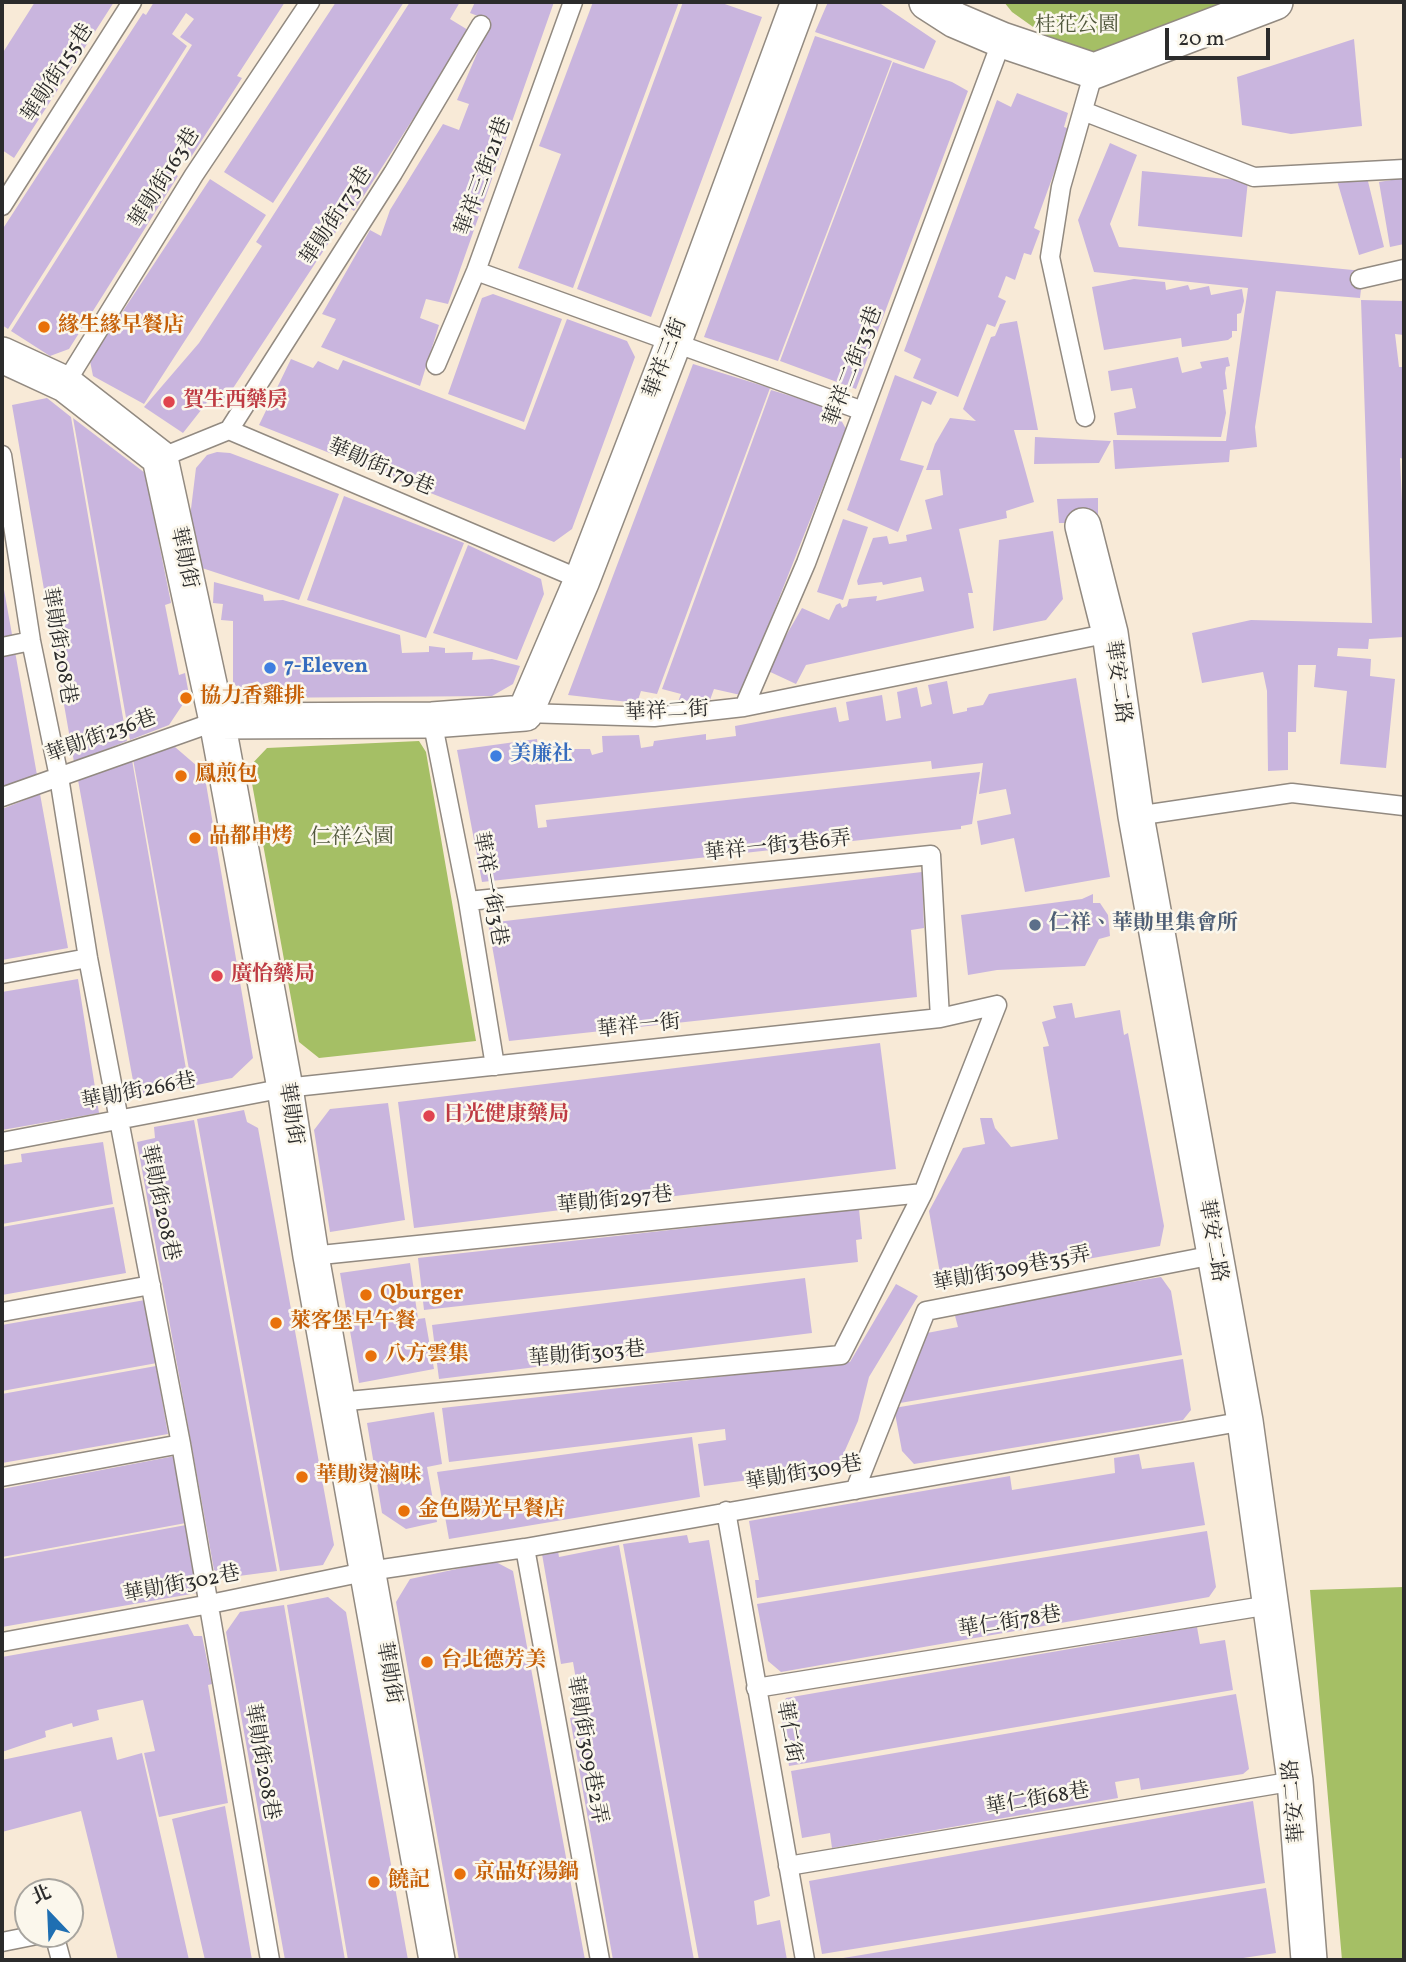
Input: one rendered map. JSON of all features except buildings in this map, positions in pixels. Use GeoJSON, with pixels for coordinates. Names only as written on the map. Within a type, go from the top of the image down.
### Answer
{"type":"FeatureCollection","features":[{"type":"Feature","properties":{"kind":"street","name":"華祥三街"},"geometry":{"type":"LineString","coordinates":[[525,713],[582,580],[673,344],[799,2]]}},
{"type":"Feature","properties":{"kind":"street"},"geometry":{"type":"LineString","coordinates":[[950,8],[1002,40],[1094,71],[1275,2]]}},
{"type":"Feature","properties":{"kind":"street"},"geometry":{"type":"LineString","coordinates":[[2,355],[65,383],[160,458]]}},
{"type":"Feature","properties":{"kind":"street","name":"華勛街"},"geometry":{"type":"LineString","coordinates":[[160,458],[217,721],[285,1088],[337,1402],[437,1960]]}},
{"type":"Feature","properties":{"kind":"street","name":"華安二路"},"geometry":{"type":"LineString","coordinates":[[1083,526],[1110,634],[1136,816],[1245,1421],[1295,1781],[1309,1960]]}},
{"type":"Feature","properties":{"kind":"street","name":"華祥二街"},"geometry":{"type":"LineString","coordinates":[[217,721],[432,720],[525,713]]}},
{"type":"Feature","properties":{"kind":"lane","name":"華勛街155巷"},"geometry":{"type":"LineString","coordinates":[[2,206],[132,2]]}},
{"type":"Feature","properties":{"kind":"lane","name":"華勛街163巷"},"geometry":{"type":"LineString","coordinates":[[65,383],[194,175],[310,2]]}},
{"type":"Feature","properties":{"kind":"lane","name":"華祥三街21巷"},"geometry":{"type":"LineString","coordinates":[[436,365],[476,271],[573,2]]}},
{"type":"Feature","properties":{"kind":"lane","name":"華勛街173巷"},"geometry":{"type":"LineString","coordinates":[[229,430],[393,173],[481,25]]}},
{"type":"Feature","properties":{"kind":"lane","name":"華祥二街33巷"},"geometry":{"type":"LineString","coordinates":[[744,707],[806,562],[1002,40]]}},
{"type":"Feature","properties":{"kind":"lane"},"geometry":{"type":"LineString","coordinates":[[1085,418],[1050,257],[1060,187],[1094,71]]}},
{"type":"Feature","properties":{"kind":"lane"},"geometry":{"type":"LineString","coordinates":[[1083,111],[1254,177],[1404,169]]}},
{"type":"Feature","properties":{"kind":"lane"},"geometry":{"type":"LineString","coordinates":[[1360,279],[1404,269]]}},
{"type":"Feature","properties":{"kind":"lane"},"geometry":{"type":"LineString","coordinates":[[476,271],[863,411]]}},
{"type":"Feature","properties":{"kind":"lane"},"geometry":{"type":"LineString","coordinates":[[160,458],[229,430]]}},
{"type":"Feature","properties":{"kind":"lane","name":"華勛街179巷"},"geometry":{"type":"LineString","coordinates":[[229,430],[582,580]]}},
{"type":"Feature","properties":{"kind":"lane","name":"華勛街208巷"},"geometry":{"type":"LineString","coordinates":[[2,456],[31,641],[59,777],[88,958],[210,1604],[270,1960]]}},
{"type":"Feature","properties":{"kind":"lane","name":"華祥二街"},"geometry":{"type":"LineString","coordinates":[[525,713],[654,717],[744,707],[1110,634]]}},
{"type":"Feature","properties":{"kind":"lane"},"geometry":{"type":"LineString","coordinates":[[2,646],[31,641]]}},
{"type":"Feature","properties":{"kind":"lane","name":"華祥一街3巷"},"geometry":{"type":"LineString","coordinates":[[432,720],[468,901],[495,1066]]}},
{"type":"Feature","properties":{"kind":"lane","name":"華勛街236巷"},"geometry":{"type":"LineString","coordinates":[[2,797],[217,721]]}},
{"type":"Feature","properties":{"kind":"lane"},"geometry":{"type":"LineString","coordinates":[[1136,816],[1292,793],[1404,806]]}},
{"type":"Feature","properties":{"kind":"lane","name":"華祥一街3巷6弄"},"geometry":{"type":"LineString","coordinates":[[468,901],[931,856],[940,1018]]}},
{"type":"Feature","properties":{"kind":"lane"},"geometry":{"type":"LineString","coordinates":[[2,974],[88,958]]}},
{"type":"Feature","properties":{"kind":"lane","name":"華祥一街"},"geometry":{"type":"LineString","coordinates":[[285,1088],[940,1018],[997,1005],[923,1193]]}},
{"type":"Feature","properties":{"kind":"lane","name":"華勛街266巷"},"geometry":{"type":"LineString","coordinates":[[2,1142],[285,1088]]}},
{"type":"Feature","properties":{"kind":"lane","name":"華勛街297巷"},"geometry":{"type":"LineString","coordinates":[[312,1256],[923,1193]]}},
{"type":"Feature","properties":{"kind":"lane","name":"華勛街303巷"},"geometry":{"type":"LineString","coordinates":[[337,1402],[841,1355],[923,1193]]}},
{"type":"Feature","properties":{"kind":"lane","name":"華勛街309巷35弄"},"geometry":{"type":"LineString","coordinates":[[855,1490],[926,1311],[1214,1255]]}},
{"type":"Feature","properties":{"kind":"lane"},"geometry":{"type":"LineString","coordinates":[[2,1311],[151,1285]]}},
{"type":"Feature","properties":{"kind":"lane","name":"華勛街309巷"},"geometry":{"type":"LineString","coordinates":[[369,1571],[525,1548],[1245,1421]]}},
{"type":"Feature","properties":{"kind":"lane"},"geometry":{"type":"LineString","coordinates":[[2,1477],[181,1444]]}},
{"type":"Feature","properties":{"kind":"lane","name":"華仁街"},"geometry":{"type":"LineString","coordinates":[[726,1511],[805,1960]]}},
{"type":"Feature","properties":{"kind":"lane","name":"華勛街309巷2弄"},"geometry":{"type":"LineString","coordinates":[[525,1548],[600,1960]]}},
{"type":"Feature","properties":{"kind":"lane","name":"華勛街302巷"},"geometry":{"type":"LineString","coordinates":[[2,1642],[210,1604],[369,1571]]}},
{"type":"Feature","properties":{"kind":"lane","name":"華仁街78巷"},"geometry":{"type":"LineString","coordinates":[[757,1688],[1270,1605]]}},
{"type":"Feature","properties":{"kind":"lane","name":"華仁街68巷"},"geometry":{"type":"LineString","coordinates":[[788,1866],[1295,1781]]}},
{"type":"Feature","properties":{"kind":"green space","name":"桂花公園"},"geometry":{"type":"Polygon","coordinates":[[[1004,2],[1254,2],[1107,53],[1086,53],[1067,51],[1012,12],[1004,2]]]}},
{"type":"Feature","properties":{"kind":"green space","name":"仁祥公園"},"geometry":{"type":"Polygon","coordinates":[[[419,741],[426,752],[476,1041],[319,1058],[299,1042],[249,767],[267,748],[419,741]]]}},
{"type":"Feature","properties":{"kind":"green space"},"geometry":{"type":"Polygon","coordinates":[[[1404,1587],[1404,1960],[1342,1960],[1310,1590],[1404,1587]]]}},
{"type":"Feature","properties":{"kind":"place","name":"緣生緣早餐店"},"geometry":{"type":"Point","coordinates":[44,327]}},
{"type":"Feature","properties":{"kind":"place","name":"賀生西藥房"},"geometry":{"type":"Point","coordinates":[169,402]}},
{"type":"Feature","properties":{"kind":"place","name":"7-Eleven"},"geometry":{"type":"Point","coordinates":[270,668]}},
{"type":"Feature","properties":{"kind":"place","name":"協力香雞排"},"geometry":{"type":"Point","coordinates":[186,698]}},
{"type":"Feature","properties":{"kind":"place","name":"美廉社"},"geometry":{"type":"Point","coordinates":[496,756]}},
{"type":"Feature","properties":{"kind":"place","name":"鳳煎包"},"geometry":{"type":"Point","coordinates":[181,776]}},
{"type":"Feature","properties":{"kind":"place","name":"品都串烤"},"geometry":{"type":"Point","coordinates":[195,838]}},
{"type":"Feature","properties":{"kind":"place","name":"仁祥、華勛里集會所"},"geometry":{"type":"Point","coordinates":[1035,925]}},
{"type":"Feature","properties":{"kind":"place","name":"廣怡藥局"},"geometry":{"type":"Point","coordinates":[217,976]}},
{"type":"Feature","properties":{"kind":"place","name":"日光健康藥局"},"geometry":{"type":"Point","coordinates":[429,1116]}},
{"type":"Feature","properties":{"kind":"place","name":"Qburger"},"geometry":{"type":"Point","coordinates":[366,1295]}},
{"type":"Feature","properties":{"kind":"place","name":"萊客堡早午餐"},"geometry":{"type":"Point","coordinates":[276,1323]}},
{"type":"Feature","properties":{"kind":"place","name":"八方雲集"},"geometry":{"type":"Point","coordinates":[371,1356]}},
{"type":"Feature","properties":{"kind":"place","name":"華勛燙滷味"},"geometry":{"type":"Point","coordinates":[302,1477]}},
{"type":"Feature","properties":{"kind":"place","name":"金色陽光早餐店"},"geometry":{"type":"Point","coordinates":[404,1511]}},
{"type":"Feature","properties":{"kind":"place","name":"台北德芳美"},"geometry":{"type":"Point","coordinates":[427,1662]}},
{"type":"Feature","properties":{"kind":"place","name":"京品好湯鍋"},"geometry":{"type":"Point","coordinates":[460,1874]}},
{"type":"Feature","properties":{"kind":"place","name":"饒記"},"geometry":{"type":"Point","coordinates":[374,1882]}}]}
